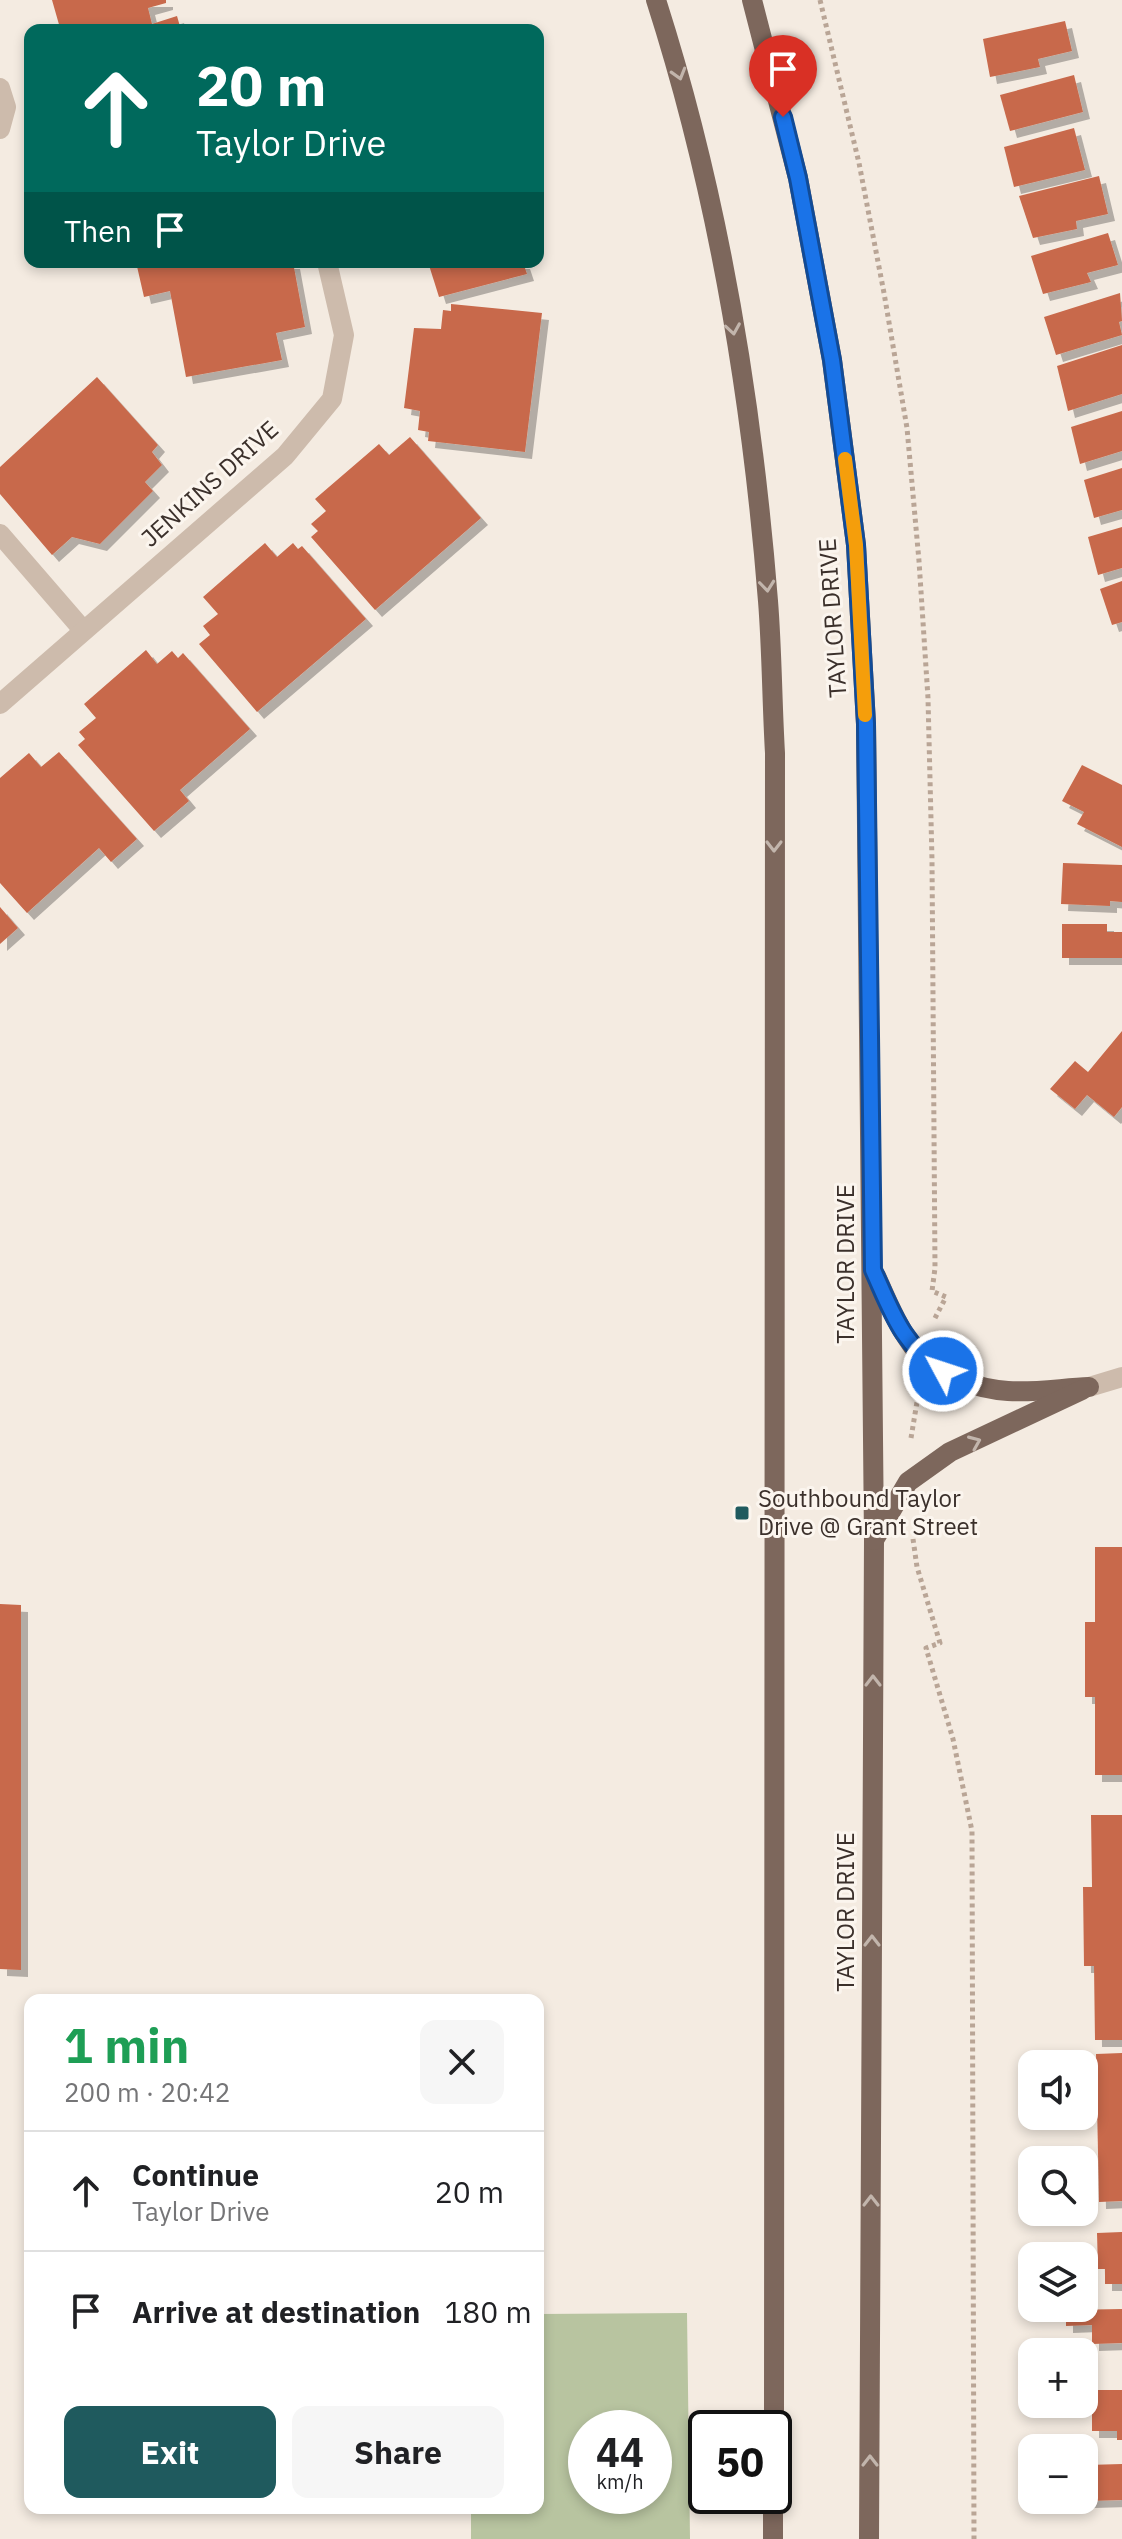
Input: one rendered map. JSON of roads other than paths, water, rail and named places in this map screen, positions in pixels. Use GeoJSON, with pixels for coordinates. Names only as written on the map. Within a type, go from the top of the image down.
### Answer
{"type":"FeatureCollection","features":[{"type":"Feature","properties":{"kind":"main road"},"geometry":{"type":"LineString","coordinates":[[656,0],[681,79],[724,273],[754,459],[768,603],[775,753],[774,2410]]}},
{"type":"Feature","properties":{"kind":"main road","name":"TAYLOR DRIVE"},"geometry":{"type":"LineString","coordinates":[[752,0],[798,178],[832,360],[856,545],[866,724],[874,1540],[869,2539]]}},
{"type":"Feature","properties":{"kind":"main road"},"geometry":{"type":"LineString","coordinates":[[873,1270],[899,1326],[923,1358],[965,1381],[1008,1391],[1089,1387]]}},
{"type":"Feature","properties":{"kind":"main road"},"geometry":{"type":"LineString","coordinates":[[874,1540],[908,1482],[950,1452],[1089,1387]]}},
{"type":"Feature","properties":{"kind":"main road"},"geometry":{"type":"LineString","coordinates":[[773,2514],[773,2539]]}},
{"type":"Feature","properties":{"kind":"street"},"geometry":{"type":"LineString","coordinates":[[0,88],[6,107],[0,129]]}},
{"type":"Feature","properties":{"kind":"street","name":"JENKINS DRIVE"},"geometry":{"type":"LineString","coordinates":[[0,704],[285,456],[332,399],[344,335],[328,268]]}},
{"type":"Feature","properties":{"kind":"street"},"geometry":{"type":"LineString","coordinates":[[0,534],[83,630]]}},
{"type":"Feature","properties":{"kind":"street"},"geometry":{"type":"LineString","coordinates":[[1089,1387],[1122,1377]]}},
{"type":"Feature","properties":{"kind":"place","name":"Southbound Taylor Drive @ Grant Street"},"geometry":{"type":"Point","coordinates":[742,1513]}}]}
